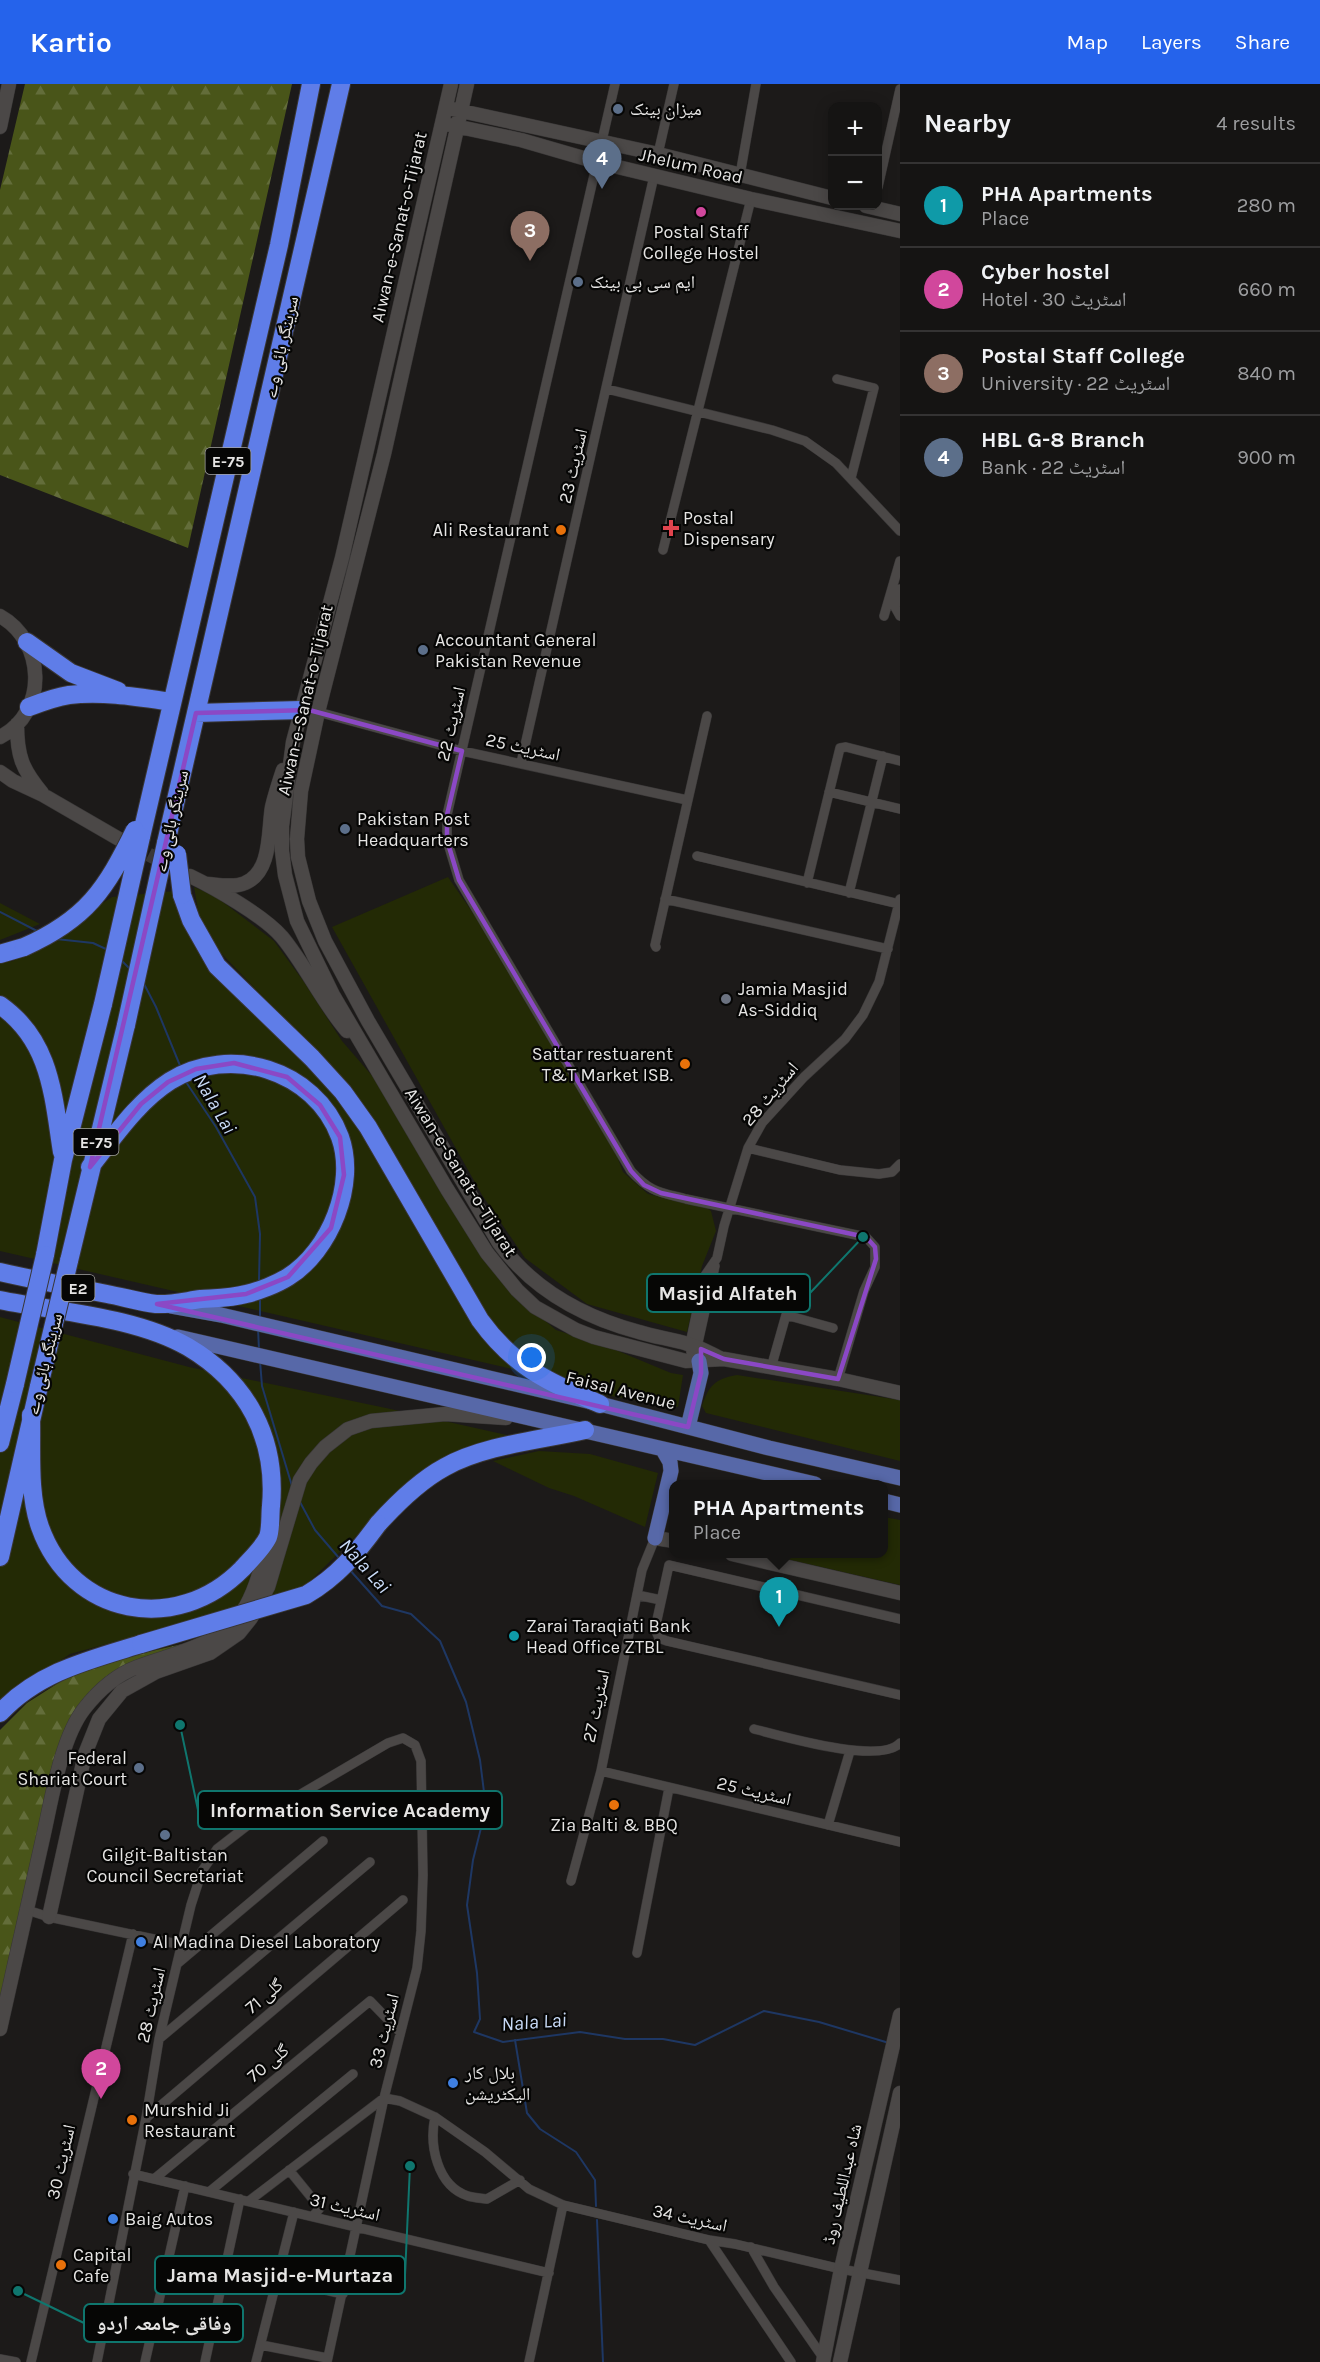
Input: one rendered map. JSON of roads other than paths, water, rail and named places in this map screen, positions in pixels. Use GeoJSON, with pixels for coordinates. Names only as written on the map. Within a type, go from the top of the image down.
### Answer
{"type":"FeatureCollection","features":[{"type":"Feature","properties":{"kind":"highway","name":"سرینگر ہائی وے"},"geometry":{"type":"LineString","coordinates":[[0,1443],[8,1398],[45,1255],[63,1160],[103,1004],[132,835],[150,800],[279,245],[311,84]]}},
{"type":"Feature","properties":{"kind":"highway","name":"سرینگر ہائی وے"},"geometry":{"type":"LineString","coordinates":[[0,1557],[90,1167],[172,848],[174,806],[341,84]]}},
{"type":"Feature","properties":{"kind":"highway"},"geometry":{"type":"LineString","coordinates":[[27,642],[71,673],[131,696]]}},
{"type":"Feature","properties":{"kind":"highway"},"geometry":{"type":"LineString","coordinates":[[29,707],[67,695],[131,696],[171,702]]}},
{"type":"Feature","properties":{"kind":"highway"},"geometry":{"type":"LineString","coordinates":[[196,713],[309,711]]}},
{"type":"Feature","properties":{"kind":"highway"},"geometry":{"type":"LineString","coordinates":[[0,954],[24,947],[61,928],[84,910],[116,870],[132,835]]}},
{"type":"Feature","properties":{"kind":"highway"},"geometry":{"type":"LineString","coordinates":[[172,848],[182,895],[191,920],[217,966],[312,1058],[343,1092],[368,1127],[480,1320],[495,1341],[518,1362],[550,1383],[600,1404]]}},
{"type":"Feature","properties":{"kind":"highway"},"geometry":{"type":"LineString","coordinates":[[0,1005],[32,1035],[45,1062],[63,1160]]}},
{"type":"Feature","properties":{"kind":"highway"},"geometry":{"type":"LineString","coordinates":[[90,1167],[131,1116],[168,1082],[207,1066],[247,1064],[274,1071],[287,1077],[308,1093],[332,1121],[343,1147],[344,1175],[341,1203],[331,1228],[314,1253],[288,1277],[246,1294],[157,1304]]}},
{"type":"Feature","properties":{"kind":"highway","name":"E2"},"geometry":{"type":"LineString","coordinates":[[0,1272],[157,1304]]}},
{"type":"Feature","properties":{"kind":"highway","name":"E2"},"geometry":{"type":"LineString","coordinates":[[0,1300],[75,1313],[150,1331]]}},
{"type":"Feature","properties":{"kind":"highway"},"geometry":{"type":"LineString","coordinates":[[31,1415],[32,1469],[36,1513],[40,1526],[51,1552],[84,1587],[127,1607],[142,1609],[177,1607],[195,1602],[222,1586],[274,1543],[272,1468],[264,1434],[246,1400],[213,1364],[187,1347],[150,1331]]}},
{"type":"Feature","properties":{"kind":"highway"},"geometry":{"type":"LineString","coordinates":[[0,1713],[22,1693],[57,1671],[306,1595],[342,1570],[378,1524],[418,1485],[446,1466],[500,1447],[585,1430]]}},
{"type":"Feature","properties":{"kind":"main road"},"geometry":{"type":"LineString","coordinates":[[0,127],[9,84]]}},
{"type":"Feature","properties":{"kind":"main road","name":"Aiwan-e-Sanat-o-Tijarat"},"geometry":{"type":"LineString","coordinates":[[451,84],[309,711],[297,839],[298,857],[309,902],[325,941],[374,1031],[499,1243],[513,1262],[556,1299],[606,1322],[694,1353]]}},
{"type":"Feature","properties":{"kind":"main road","name":"Aiwan-e-Sanat-o-Tijarat"},"geometry":{"type":"LineString","coordinates":[[467,84],[384,454],[309,711],[293,742],[282,826],[282,851],[291,901],[309,948],[333,995],[481,1244],[517,1290],[535,1307],[576,1330],[638,1348],[694,1353],[838,1379],[900,1393]]}},
{"type":"Feature","properties":{"kind":"main road","name":"Jhelum Road"},"geometry":{"type":"LineString","coordinates":[[445,107],[658,154],[828,197]]}},
{"type":"Feature","properties":{"kind":"main road","name":"Jhelum Road"},"geometry":{"type":"LineString","coordinates":[[441,122],[521,140],[597,162],[782,207],[900,231]]}},
{"type":"Feature","properties":{"kind":"main road"},"geometry":{"type":"LineString","coordinates":[[521,140],[525,124]]}},
{"type":"Feature","properties":{"kind":"main road"},"geometry":{"type":"LineString","coordinates":[[782,207],[786,187]]}},
{"type":"Feature","properties":{"kind":"main road"},"geometry":{"type":"LineString","coordinates":[[884,227],[894,212]]}},
{"type":"Feature","properties":{"kind":"main road"},"geometry":{"type":"LineString","coordinates":[[0,616],[15,626],[27,642],[35,663],[36,685],[29,707],[17,724],[0,737]]}},
{"type":"Feature","properties":{"kind":"main road"},"geometry":{"type":"LineString","coordinates":[[17,724],[17,745],[24,770],[43,795]]}},
{"type":"Feature","properties":{"kind":"main road"},"geometry":{"type":"LineString","coordinates":[[206,884],[237,886],[253,879],[258,873],[267,849],[276,789],[293,742]]}},
{"type":"Feature","properties":{"kind":"main road"},"geometry":{"type":"LineString","coordinates":[[0,772],[13,781],[132,835]]}},
{"type":"Feature","properties":{"kind":"main road"},"geometry":{"type":"LineString","coordinates":[[190,876],[260,918],[281,936],[335,1017],[376,1066]]}},
{"type":"Feature","properties":{"kind":"main road"},"geometry":{"type":"LineString","coordinates":[[309,948],[325,941]]}},
{"type":"Feature","properties":{"kind":"main road","name":"Faisal Avenue"},"geometry":{"type":"LineString","coordinates":[[157,1304],[221,1315],[600,1404],[900,1478]]}},
{"type":"Feature","properties":{"kind":"main road"},"geometry":{"type":"LineString","coordinates":[[150,1331],[793,1480]]}},
{"type":"Feature","properties":{"kind":"main road"},"geometry":{"type":"LineString","coordinates":[[638,1348],[641,1333]]}},
{"type":"Feature","properties":{"kind":"main road"},"geometry":{"type":"LineString","coordinates":[[688,1427],[701,1373],[694,1353]]}},
{"type":"Feature","properties":{"kind":"main road"},"geometry":{"type":"LineString","coordinates":[[0,2029],[55,1783],[69,1739],[83,1710],[104,1687],[120,1676],[136,1668],[207,1643],[232,1623],[244,1609],[253,1593],[300,1480],[325,1447],[348,1429],[371,1421],[445,1414],[529,1419]]}},
{"type":"Feature","properties":{"kind":"main road"},"geometry":{"type":"LineString","coordinates":[[655,1538],[671,1471],[670,1462],[663,1450]]}},
{"type":"Feature","properties":{"kind":"main road"},"geometry":{"type":"LineString","coordinates":[[675,1480],[676,1475],[693,1457]]}},
{"type":"Feature","properties":{"kind":"main road"},"geometry":{"type":"LineString","coordinates":[[655,1538],[669,1499]]}},
{"type":"Feature","properties":{"kind":"main road"},"geometry":{"type":"LineString","coordinates":[[655,1538],[669,1541]]}},
{"type":"Feature","properties":{"kind":"main road"},"geometry":{"type":"LineString","coordinates":[[49,1917],[85,1754],[99,1719],[122,1691],[140,1680],[210,1653],[239,1633],[261,1602],[274,1543]]}},
{"type":"Feature","properties":{"kind":"main road"},"geometry":{"type":"LineString","coordinates":[[749,1558],[900,1593]]}},
{"type":"Feature","properties":{"kind":"main road","name":"شاہ عبداللطیف روڈ"},"geometry":{"type":"LineString","coordinates":[[823,2360],[841,2269],[900,2015]]}},
{"type":"Feature","properties":{"kind":"main road","name":"شاہ عبداللطیف روڈ"},"geometry":{"type":"LineString","coordinates":[[840,2362],[900,2093]]}},
{"type":"Feature","properties":{"kind":"street","name":"اسٹریٹ 22"},"geometry":{"type":"LineString","coordinates":[[615,84],[447,814],[447,840],[459,880],[631,1171],[644,1185],[661,1193],[866,1237],[875,1247],[875,1268],[864,1291],[838,1379]]}},
{"type":"Feature","properties":{"kind":"street"},"geometry":{"type":"LineString","coordinates":[[658,154],[674,84]]}},
{"type":"Feature","properties":{"kind":"street"},"geometry":{"type":"LineString","coordinates":[[740,175],[756,84]]}},
{"type":"Feature","properties":{"kind":"street"},"geometry":{"type":"LineString","coordinates":[[882,166],[900,89]]}},
{"type":"Feature","properties":{"kind":"street"},"geometry":{"type":"LineString","coordinates":[[889,128],[900,130]]}},
{"type":"Feature","properties":{"kind":"street","name":"اسٹریٹ 23"},"geometry":{"type":"LineString","coordinates":[[521,763],[654,176]]}},
{"type":"Feature","properties":{"kind":"street"},"geometry":{"type":"LineString","coordinates":[[663,550],[751,199]]}},
{"type":"Feature","properties":{"kind":"street"},"geometry":{"type":"LineString","coordinates":[[837,379],[874,388],[851,478]]}},
{"type":"Feature","properties":{"kind":"street"},"geometry":{"type":"LineString","coordinates":[[607,389],[772,430],[805,441],[818,448],[836,463],[900,531]]}},
{"type":"Feature","properties":{"kind":"street"},"geometry":{"type":"LineString","coordinates":[[884,616],[900,561]]}},
{"type":"Feature","properties":{"kind":"street"},"geometry":{"type":"LineString","coordinates":[[900,589],[895,607],[900,616]]}},
{"type":"Feature","properties":{"kind":"street","name":"اسٹریٹ 25"},"geometry":{"type":"LineString","coordinates":[[309,711],[462,751],[687,800]]}},
{"type":"Feature","properties":{"kind":"street"},"geometry":{"type":"LineString","coordinates":[[656,947],[707,716]]}},
{"type":"Feature","properties":{"kind":"street"},"geometry":{"type":"LineString","coordinates":[[807,883],[840,748],[900,760]]}},
{"type":"Feature","properties":{"kind":"street"},"geometry":{"type":"LineString","coordinates":[[849,892],[884,756]]}},
{"type":"Feature","properties":{"kind":"street"},"geometry":{"type":"LineString","coordinates":[[830,792],[900,809]]}},
{"type":"Feature","properties":{"kind":"street"},"geometry":{"type":"LineString","coordinates":[[697,856],[807,883],[899,901]]}},
{"type":"Feature","properties":{"kind":"street"},"geometry":{"type":"LineString","coordinates":[[665,899],[888,949]]}},
{"type":"Feature","properties":{"kind":"street","name":"اسٹریٹ 28"},"geometry":{"type":"LineString","coordinates":[[694,1353],[704,1277],[717,1258],[729,1208],[748,1148],[762,1123],[804,1077],[844,1039],[863,1015],[879,982],[899,901]]}},
{"type":"Feature","properties":{"kind":"street"},"geometry":{"type":"LineString","coordinates":[[748,1148],[840,1170],[879,1174],[892,1172],[900,1164]]}},
{"type":"Feature","properties":{"kind":"street"},"geometry":{"type":"LineString","coordinates":[[771,1368],[786,1315],[833,1328]]}},
{"type":"Feature","properties":{"kind":"street","name":"اسٹریٹ 27"},"geometry":{"type":"LineString","coordinates":[[571,1881],[601,1771],[642,1570],[655,1538]]}},
{"type":"Feature","properties":{"kind":"street"},"geometry":{"type":"LineString","coordinates":[[900,1618],[669,1565],[655,1629],[659,1638],[900,1695]]}},
{"type":"Feature","properties":{"kind":"street"},"geometry":{"type":"LineString","coordinates":[[637,1595],[661,1600]]}},
{"type":"Feature","properties":{"kind":"street"},"geometry":{"type":"LineString","coordinates":[[754,1730],[850,1751],[884,1750],[900,1743]]}},
{"type":"Feature","properties":{"kind":"street","name":"اسٹریٹ 33"},"geometry":{"type":"LineString","coordinates":[[327,2360],[384,2098],[417,1968],[421,1931],[423,1835],[421,1761],[418,1750],[409,1739],[396,1739],[379,1749]]}},
{"type":"Feature","properties":{"kind":"street","name":"اسٹریٹ 28"},"geometry":{"type":"LineString","coordinates":[[97,2362],[146,2118],[159,2039],[198,1883],[205,1865],[217,1849],[248,1825],[379,1749]]}},
{"type":"Feature","properties":{"kind":"street"},"geometry":{"type":"LineString","coordinates":[[828,1826],[850,1751]]}},
{"type":"Feature","properties":{"kind":"street","name":"اسٹریٹ 25"},"geometry":{"type":"LineString","coordinates":[[601,1771],[900,1842]]}},
{"type":"Feature","properties":{"kind":"street"},"geometry":{"type":"LineString","coordinates":[[637,1953],[669,1788]]}},
{"type":"Feature","properties":{"kind":"street"},"geometry":{"type":"LineString","coordinates":[[177,1964],[323,1840]]}},
{"type":"Feature","properties":{"kind":"street"},"geometry":{"type":"LineString","coordinates":[[159,2039],[370,1862]]}},
{"type":"Feature","properties":{"kind":"street","name":"گلی 71"},"geometry":{"type":"LineString","coordinates":[[146,2118],[403,1900]]}},
{"type":"Feature","properties":{"kind":"street"},"geometry":{"type":"LineString","coordinates":[[27,1910],[49,1917],[182,1945]]}},
{"type":"Feature","properties":{"kind":"street","name":"اسٹریٹ 30"},"geometry":{"type":"LineString","coordinates":[[31,2362],[133,1934]]}},
{"type":"Feature","properties":{"kind":"street","name":"گلی 70"},"geometry":{"type":"LineString","coordinates":[[154,2179],[370,2001],[400,2032]]}},
{"type":"Feature","properties":{"kind":"street"},"geometry":{"type":"LineString","coordinates":[[209,2192],[353,2074]]}},
{"type":"Feature","properties":{"kind":"street"},"geometry":{"type":"LineString","coordinates":[[205,2362],[244,2200],[289,2170],[384,2098]]}},
{"type":"Feature","properties":{"kind":"street","name":"اسٹریٹ 34"},"geometry":{"type":"LineString","coordinates":[[384,2098],[400,2101],[435,2116],[529,2189],[562,2205],[710,2240],[900,2280]]}},
{"type":"Feature","properties":{"kind":"street"},"geometry":{"type":"LineString","coordinates":[[435,2116],[433,2127],[435,2159],[451,2186],[467,2196],[487,2199],[520,2180]]}},
{"type":"Feature","properties":{"kind":"street"},"geometry":{"type":"LineString","coordinates":[[289,2170],[320,2208],[313,2216]]}},
{"type":"Feature","properties":{"kind":"street","name":"اسٹریٹ 31"},"geometry":{"type":"LineString","coordinates":[[133,2174],[549,2273]]}},
{"type":"Feature","properties":{"kind":"street"},"geometry":{"type":"LineString","coordinates":[[145,2362],[185,2186]]}},
{"type":"Feature","properties":{"kind":"street"},"geometry":{"type":"LineString","coordinates":[[529,2362],[562,2205]]}},
{"type":"Feature","properties":{"kind":"street"},"geometry":{"type":"LineString","coordinates":[[256,2362],[294,2212]]}},
{"type":"Feature","properties":{"kind":"street"},"geometry":{"type":"LineString","coordinates":[[710,2240],[791,2362]]}},
{"type":"Feature","properties":{"kind":"street"},"geometry":{"type":"LineString","coordinates":[[751,2247],[774,2287],[823,2360]]}},
{"type":"Feature","properties":{"kind":"street"},"geometry":{"type":"LineString","coordinates":[[277,2279],[343,2294]]}},
{"type":"Feature","properties":{"kind":"street"},"geometry":{"type":"LineString","coordinates":[[261,2345],[327,2360]]}},
{"type":"Feature","properties":{"kind":"street"},"geometry":{"type":"LineString","coordinates":[[0,2359],[16,2362]]}},
{"type":"Feature","properties":{"kind":"waterway","name":"Nala Lai"},"geometry":{"type":"LineString","coordinates":[[0,912],[37,931]]}},
{"type":"Feature","properties":{"kind":"waterway","name":"Nala Lai"},"geometry":{"type":"LineString","coordinates":[[56,939],[93,943],[108,950]]}},
{"type":"Feature","properties":{"kind":"waterway","name":"Nala Lai"},"geometry":{"type":"LineString","coordinates":[[120,959],[131,970]]}},
{"type":"Feature","properties":{"kind":"waterway","name":"Nala Lai"},"geometry":{"type":"LineString","coordinates":[[143,982],[181,1068]]}},
{"type":"Feature","properties":{"kind":"waterway","name":"Nala Lai"},"geometry":{"type":"LineString","coordinates":[[186,1082],[216,1127],[255,1197],[260,1234],[259,1281]]}},
{"type":"Feature","properties":{"kind":"waterway","name":"Nala Lai"},"geometry":{"type":"LineString","coordinates":[[260,1299],[260,1317]]}},
{"type":"Feature","properties":{"kind":"waterway","name":"Nala Lai"},"geometry":{"type":"LineString","coordinates":[[258,1328],[259,1350]]}},
{"type":"Feature","properties":{"kind":"waterway","name":"Nala Lai"},"geometry":{"type":"LineString","coordinates":[[260,1361],[262,1386],[292,1486]]}},
{"type":"Feature","properties":{"kind":"waterway","name":"Nala Lai"},"geometry":{"type":"LineString","coordinates":[[300,1502],[315,1530],[339,1558]]}},
{"type":"Feature","properties":{"kind":"waterway","name":"Nala Lai"},"geometry":{"type":"LineString","coordinates":[[349,1569],[382,1606],[411,1614],[440,1641],[466,1702],[480,1760],[486,1808],[473,1860],[467,1905],[477,1973],[480,2019],[474,2032],[503,2042],[580,2032],[625,2039],[663,2039],[695,2045],[764,2011],[819,2022],[889,2043]]}},
{"type":"Feature","properties":{"kind":"waterway"},"geometry":{"type":"LineString","coordinates":[[515,2040],[527,2113],[540,2129],[576,2152],[595,2180],[596,2206]]}},
{"type":"Feature","properties":{"kind":"waterway"},"geometry":{"type":"LineString","coordinates":[[597,2220],[603,2362]]}},
{"type":"Feature","properties":{"kind":"tunnel"},"geometry":{"type":"LineString","coordinates":[[130,845],[169,865]]}},
{"type":"Feature","properties":{"kind":"place","name":"میزان بینک"},"geometry":{"type":"Point","coordinates":[618,109]}},
{"type":"Feature","properties":{"kind":"place","name":"HBL G-8 Branch"},"geometry":{"type":"Point","coordinates":[602,189]}},
{"type":"Feature","properties":{"kind":"place","name":"Postal Staff College Hostel"},"geometry":{"type":"Point","coordinates":[701,212]}},
{"type":"Feature","properties":{"kind":"place","name":"Postal Staff College"},"geometry":{"type":"Point","coordinates":[530,261]}},
{"type":"Feature","properties":{"kind":"place","name":"ایم سی بی بینک"},"geometry":{"type":"Point","coordinates":[578,282]}},
{"type":"Feature","properties":{"kind":"place","name":"Postal Dispensary"},"geometry":{"type":"Point","coordinates":[671,528]}},
{"type":"Feature","properties":{"kind":"place","name":"Ali Restaurant"},"geometry":{"type":"Point","coordinates":[561,530]}},
{"type":"Feature","properties":{"kind":"place","name":"Accountant General Pakistan Revenue"},"geometry":{"type":"Point","coordinates":[423,650]}},
{"type":"Feature","properties":{"kind":"place","name":"Pakistan Post Headquarters"},"geometry":{"type":"Point","coordinates":[345,829]}},
{"type":"Feature","properties":{"kind":"place","name":"Jamia Masjid As-Siddiq"},"geometry":{"type":"Point","coordinates":[726,999]}},
{"type":"Feature","properties":{"kind":"place","name":"Sattar restuarent T&T Market ISB."},"geometry":{"type":"Point","coordinates":[685,1064]}},
{"type":"Feature","properties":{"kind":"place","name":"Masjid Alfateh"},"geometry":{"type":"Point","coordinates":[863,1237]}},
{"type":"Feature","properties":{"kind":"place","name":"PHA Apartments"},"geometry":{"type":"Point","coordinates":[779,1627]}},
{"type":"Feature","properties":{"kind":"place","name":"Zarai Taraqiati Bank Head Office ZTBL"},"geometry":{"type":"Point","coordinates":[514,1636]}},
{"type":"Feature","properties":{"kind":"place","name":"Information Service Academy"},"geometry":{"type":"Point","coordinates":[180,1725]}},
{"type":"Feature","properties":{"kind":"place","name":"Federal Shariat Court"},"geometry":{"type":"Point","coordinates":[139,1768]}},
{"type":"Feature","properties":{"kind":"place","name":"Zia Balti & BBQ"},"geometry":{"type":"Point","coordinates":[614,1805]}},
{"type":"Feature","properties":{"kind":"place","name":"Gilgit-Baltistan Council Secretariat"},"geometry":{"type":"Point","coordinates":[165,1835]}},
{"type":"Feature","properties":{"kind":"place","name":"Al Madina Diesel Laboratory"},"geometry":{"type":"Point","coordinates":[141,1942]}},
{"type":"Feature","properties":{"kind":"place","name":"بلال کار الیکٹریشن"},"geometry":{"type":"Point","coordinates":[453,2083]}},
{"type":"Feature","properties":{"kind":"place","name":"Cyber hostel"},"geometry":{"type":"Point","coordinates":[101,2099]}},
{"type":"Feature","properties":{"kind":"place","name":"Murshid Ji Restaurant"},"geometry":{"type":"Point","coordinates":[132,2120]}},
{"type":"Feature","properties":{"kind":"place","name":"Jama Masjid-e-Murtaza"},"geometry":{"type":"Point","coordinates":[410,2166]}},
{"type":"Feature","properties":{"kind":"place","name":"Baig Autos"},"geometry":{"type":"Point","coordinates":[113,2219]}},
{"type":"Feature","properties":{"kind":"place","name":"Capital Cafe"},"geometry":{"type":"Point","coordinates":[61,2265]}},
{"type":"Feature","properties":{"kind":"place","name":"وفاقی جامعہ اردو"},"geometry":{"type":"Point","coordinates":[18,2291]}}]}
